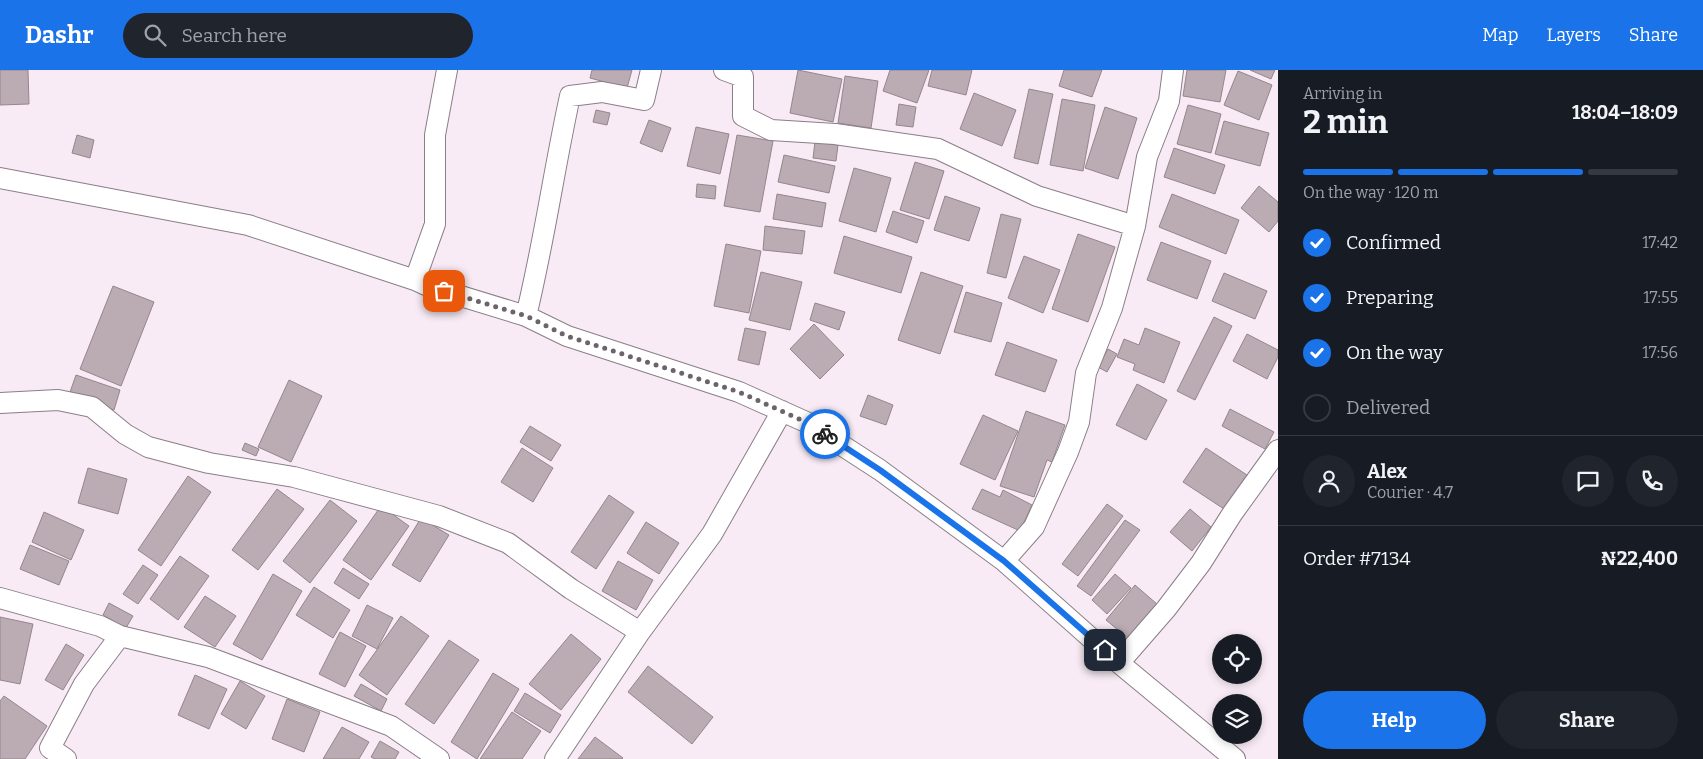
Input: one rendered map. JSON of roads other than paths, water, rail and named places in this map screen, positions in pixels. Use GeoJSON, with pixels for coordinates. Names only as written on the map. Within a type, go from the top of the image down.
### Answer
{"type":"FeatureCollection","features":[{"type":"Feature","properties":{"kind":"street"},"geometry":{"type":"LineString","coordinates":[[415,280],[435,224],[435,135],[447,70]]}},
{"type":"Feature","properties":{"kind":"street"},"geometry":{"type":"LineString","coordinates":[[526,316],[537,270],[553,175],[570,96],[602,92],[644,100],[652,70]]}},
{"type":"Feature","properties":{"kind":"street"},"geometry":{"type":"LineString","coordinates":[[724,70],[743,77],[743,116],[771,130],[834,134],[938,149],[1037,196],[1135,226]]}},
{"type":"Feature","properties":{"kind":"street"},"geometry":{"type":"LineString","coordinates":[[1004,561],[1034,527],[1068,452],[1079,422],[1086,373],[1112,308],[1135,226],[1147,157],[1169,101],[1173,70]]}},
{"type":"Feature","properties":{"kind":"street"},"geometry":{"type":"LineString","coordinates":[[0,178],[248,225],[415,280],[428,286],[526,316],[567,336],[739,392],[806,422],[880,470],[1004,561],[1119,663],[1235,759]]}},
{"type":"Feature","properties":{"kind":"street"},"geometry":{"type":"LineString","coordinates":[[0,403],[58,400],[92,407],[125,434],[148,446],[209,463],[294,476],[439,516],[508,543],[571,589],[640,632]]}},
{"type":"Feature","properties":{"kind":"street"},"geometry":{"type":"LineString","coordinates":[[555,759],[640,632],[712,534],[782,411]]}},
{"type":"Feature","properties":{"kind":"street"},"geometry":{"type":"LineString","coordinates":[[1119,663],[1166,609],[1201,563],[1232,514],[1278,450]]}},
{"type":"Feature","properties":{"kind":"street"},"geometry":{"type":"LineString","coordinates":[[0,598],[100,626],[120,636],[208,656],[391,726],[439,759]]}},
{"type":"Feature","properties":{"kind":"street"},"geometry":{"type":"LineString","coordinates":[[53,755],[84,684],[120,636]]}}]}
